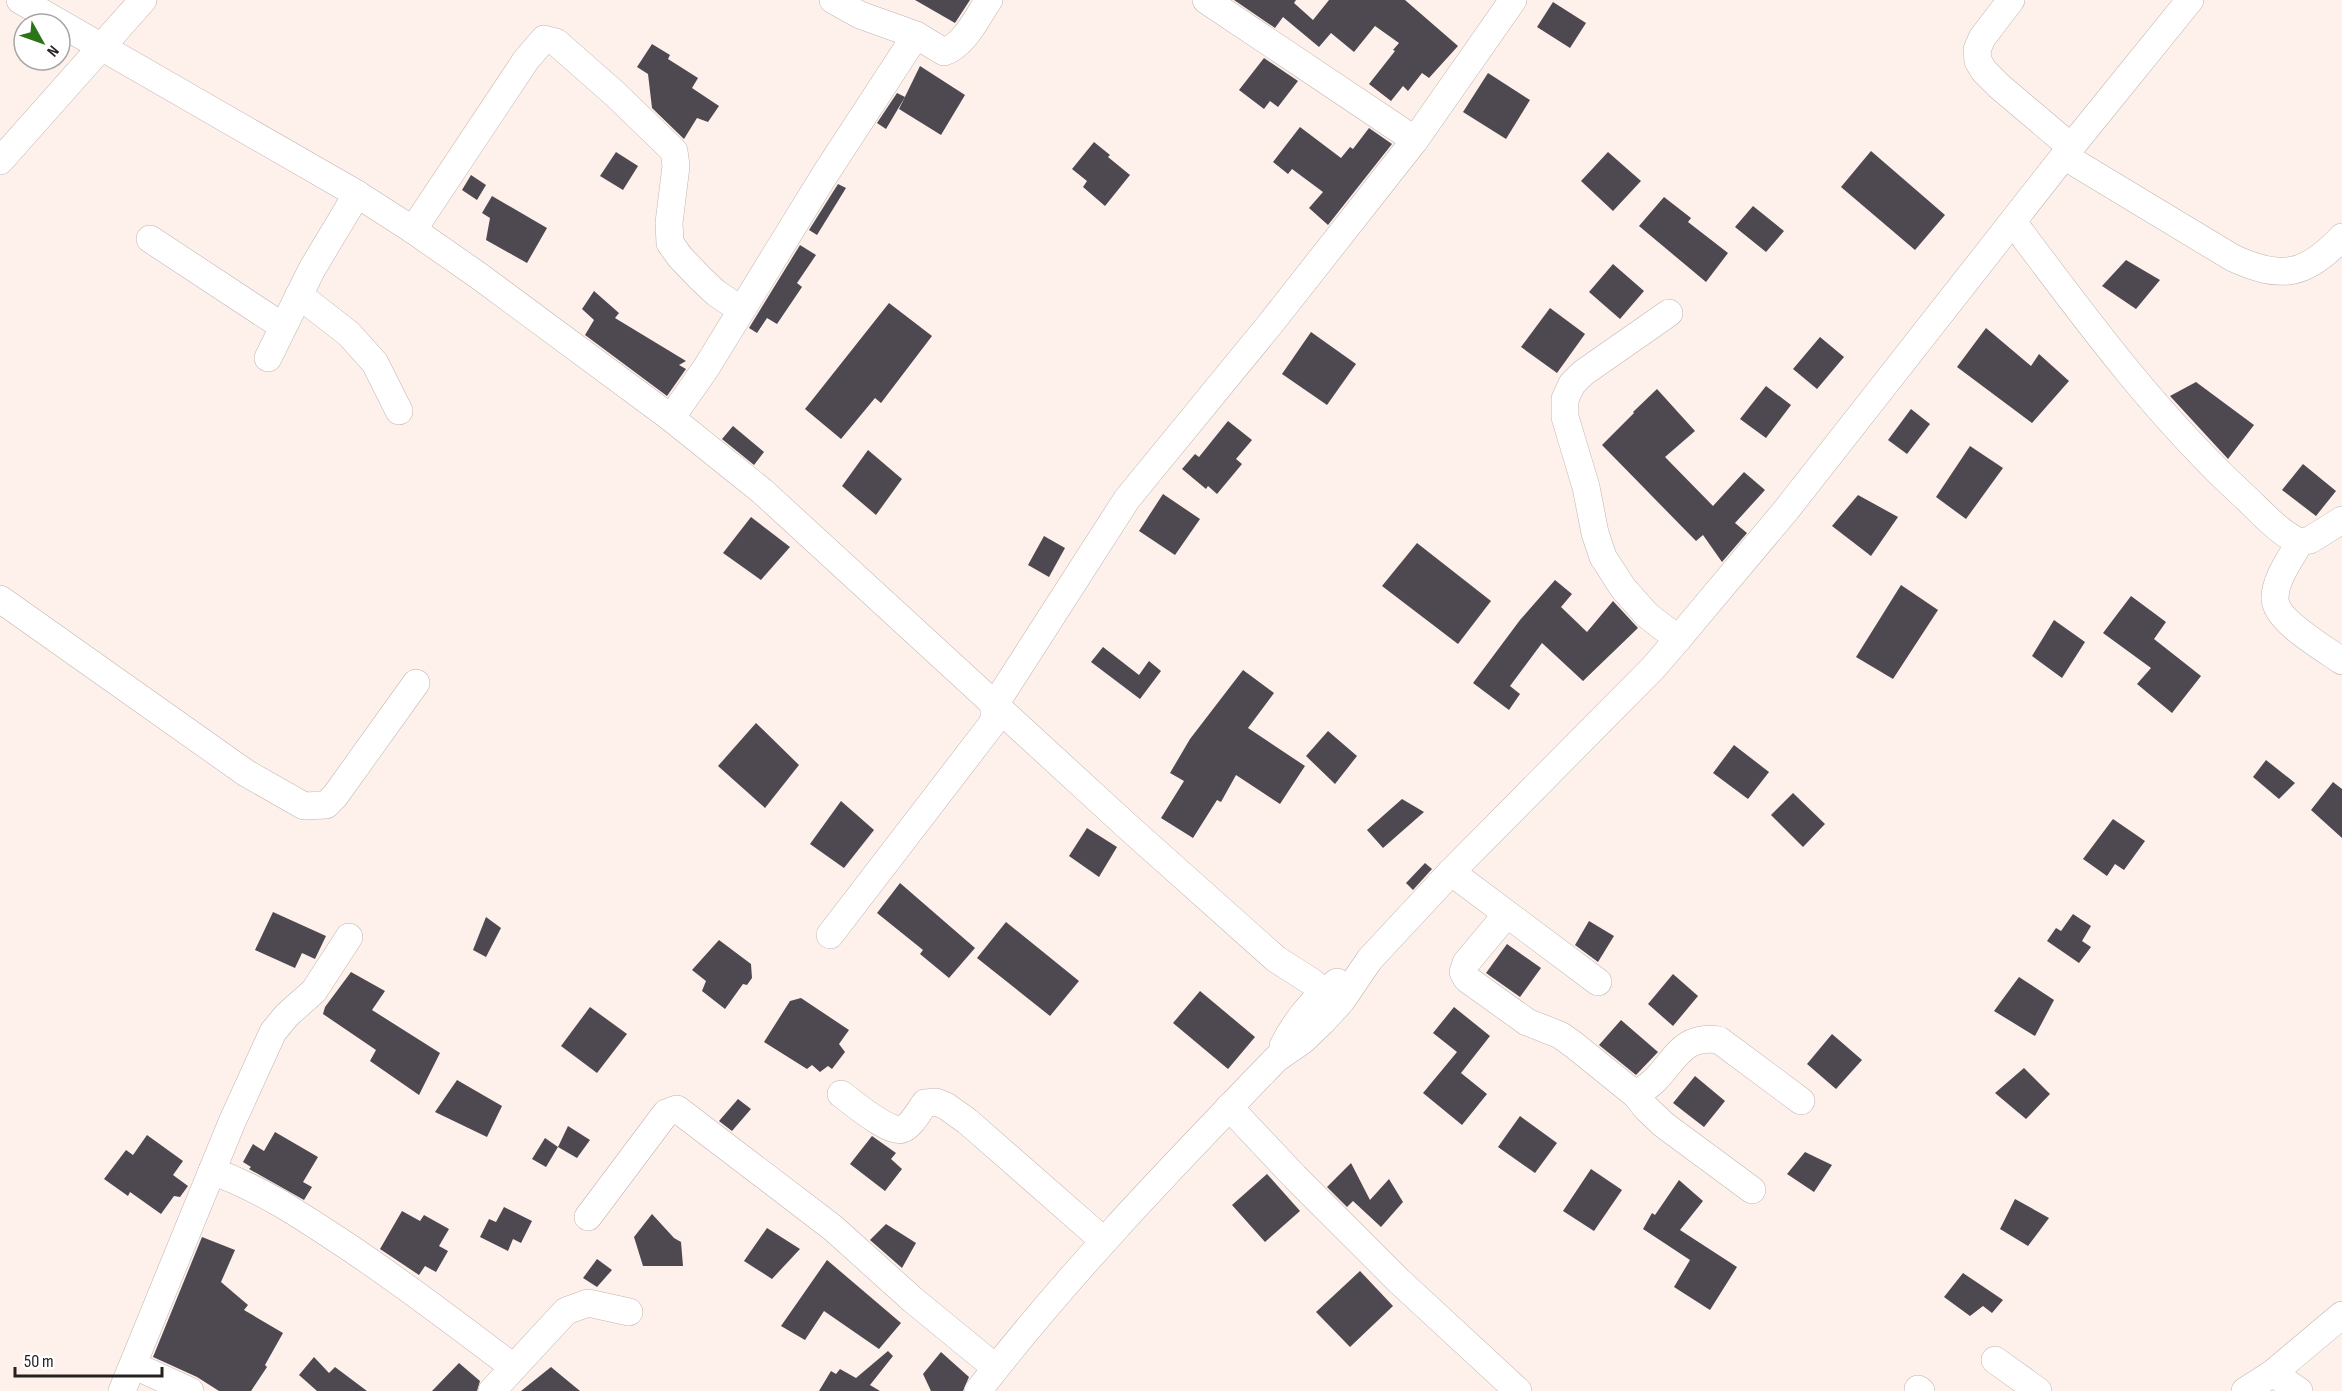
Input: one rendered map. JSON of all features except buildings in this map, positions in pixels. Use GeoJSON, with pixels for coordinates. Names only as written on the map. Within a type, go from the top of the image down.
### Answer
{"type":"FeatureCollection","features":[{"type":"Feature","properties":{"kind":"street"},"geometry":{"type":"LineString","coordinates":[[20,0],[357,194],[479,276],[671,418],[762,491],[994,706],[1276,959],[1323,1006]]}},
{"type":"Feature","properties":{"kind":"street"},"geometry":{"type":"LineString","coordinates":[[0,161],[143,0]]}},
{"type":"Feature","properties":{"kind":"street"},"geometry":{"type":"LineString","coordinates":[[833,0],[860,15],[916,35],[944,52],[951,49],[968,32],[989,0]]}},
{"type":"Feature","properties":{"kind":"street"},"geometry":{"type":"LineString","coordinates":[[1206,0],[1415,140]]}},
{"type":"Feature","properties":{"kind":"street"},"geometry":{"type":"LineString","coordinates":[[830,935],[992,724],[994,706],[1127,499],[1271,323],[1415,140],[1513,0]]}},
{"type":"Feature","properties":{"kind":"street"},"geometry":{"type":"LineString","coordinates":[[978,1391],[1104,1241],[1276,1059],[1291,1030],[1323,1006],[1370,959],[1451,872],[1654,667],[1787,508],[2067,152],[2190,0]]}},
{"type":"Feature","properties":{"kind":"street"},"geometry":{"type":"LineString","coordinates":[[2005,2],[1982,38],[1977,50],[1978,61],[1984,71],[2067,152],[2233,258],[2251,267],[2273,271],[2294,270],[2309,265],[2326,254],[2342,237]]}},
{"type":"Feature","properties":{"kind":"street"},"geometry":{"type":"LineString","coordinates":[[671,418],[706,368],[916,35]]}},
{"type":"Feature","properties":{"kind":"street"},"geometry":{"type":"LineString","coordinates":[[413,230],[526,60],[544,39],[555,42],[615,93],[674,151],[676,166],[669,223],[670,243],[708,286],[741,310]]}},
{"type":"Feature","properties":{"kind":"street"},"geometry":{"type":"LineString","coordinates":[[268,358],[298,295],[357,194]]}},
{"type":"Feature","properties":{"kind":"street"},"geometry":{"type":"LineString","coordinates":[[2013,222],[2104,344],[2141,389],[2228,481],[2265,515],[2300,542],[2310,540],[2342,520]]}},
{"type":"Feature","properties":{"kind":"street"},"geometry":{"type":"LineString","coordinates":[[150,239],[282,326]]}},
{"type":"Feature","properties":{"kind":"street"},"geometry":{"type":"LineString","coordinates":[[298,295],[349,334],[375,363],[399,411]]}},
{"type":"Feature","properties":{"kind":"street"},"geometry":{"type":"LineString","coordinates":[[1669,313],[1583,373],[1572,384],[1565,399],[1564,417],[1586,487],[1595,533],[1603,557],[1623,588],[1647,615],[1678,639]]}},
{"type":"Feature","properties":{"kind":"street"},"geometry":{"type":"LineString","coordinates":[[2300,542],[2277,586],[2276,604],[2280,612],[2296,628],[2342,661]]}},
{"type":"Feature","properties":{"kind":"street"},"geometry":{"type":"LineString","coordinates":[[0,599],[246,773],[304,806],[326,805],[335,796],[355,765],[416,683]]}},
{"type":"Feature","properties":{"kind":"street"},"geometry":{"type":"LineString","coordinates":[[1451,872],[1598,982]]}},
{"type":"Feature","properties":{"kind":"street"},"geometry":{"type":"LineString","coordinates":[[1506,915],[1466,963],[1463,972],[1467,979],[1527,1022],[1560,1035],[1636,1095],[1664,1125],[1752,1190]]}},
{"type":"Feature","properties":{"kind":"street"},"geometry":{"type":"LineString","coordinates":[[122,1391],[232,1122],[273,1032],[286,1015],[314,991],[349,937]]}},
{"type":"Feature","properties":{"kind":"street"},"geometry":{"type":"LineString","coordinates":[[1636,1095],[1654,1080],[1688,1044],[1704,1038],[1719,1040],[1801,1101]]}},
{"type":"Feature","properties":{"kind":"street"},"geometry":{"type":"LineString","coordinates":[[841,1094],[885,1126],[896,1131],[903,1129],[925,1104],[936,1102],[946,1106],[989,1140],[1104,1241]]}},
{"type":"Feature","properties":{"kind":"street"},"geometry":{"type":"LineString","coordinates":[[1229,1107],[1399,1281],[1518,1391]]}},
{"type":"Feature","properties":{"kind":"street"},"geometry":{"type":"LineString","coordinates":[[588,1217],[666,1113],[677,1109],[833,1228],[913,1300],[996,1368]]}},
{"type":"Feature","properties":{"kind":"street"},"geometry":{"type":"LineString","coordinates":[[212,1170],[259,1190],[290,1208],[390,1275],[513,1367]]}},
{"type":"Feature","properties":{"kind":"street"},"geometry":{"type":"LineString","coordinates":[[492,1391],[559,1317],[573,1307],[588,1303],[630,1312]]}},
{"type":"Feature","properties":{"kind":"street"},"geometry":{"type":"LineString","coordinates":[[2245,1391],[2273,1373],[2342,1316]]}},
{"type":"Feature","properties":{"kind":"street"},"geometry":{"type":"LineString","coordinates":[[1995,1360],[2038,1391]]}},
{"type":"Feature","properties":{"kind":"street"},"geometry":{"type":"LineString","coordinates":[[133,1365],[190,1391]]}},
{"type":"Feature","properties":{"kind":"street"},"geometry":{"type":"LineString","coordinates":[[2273,1373],[2300,1391]]}}]}
